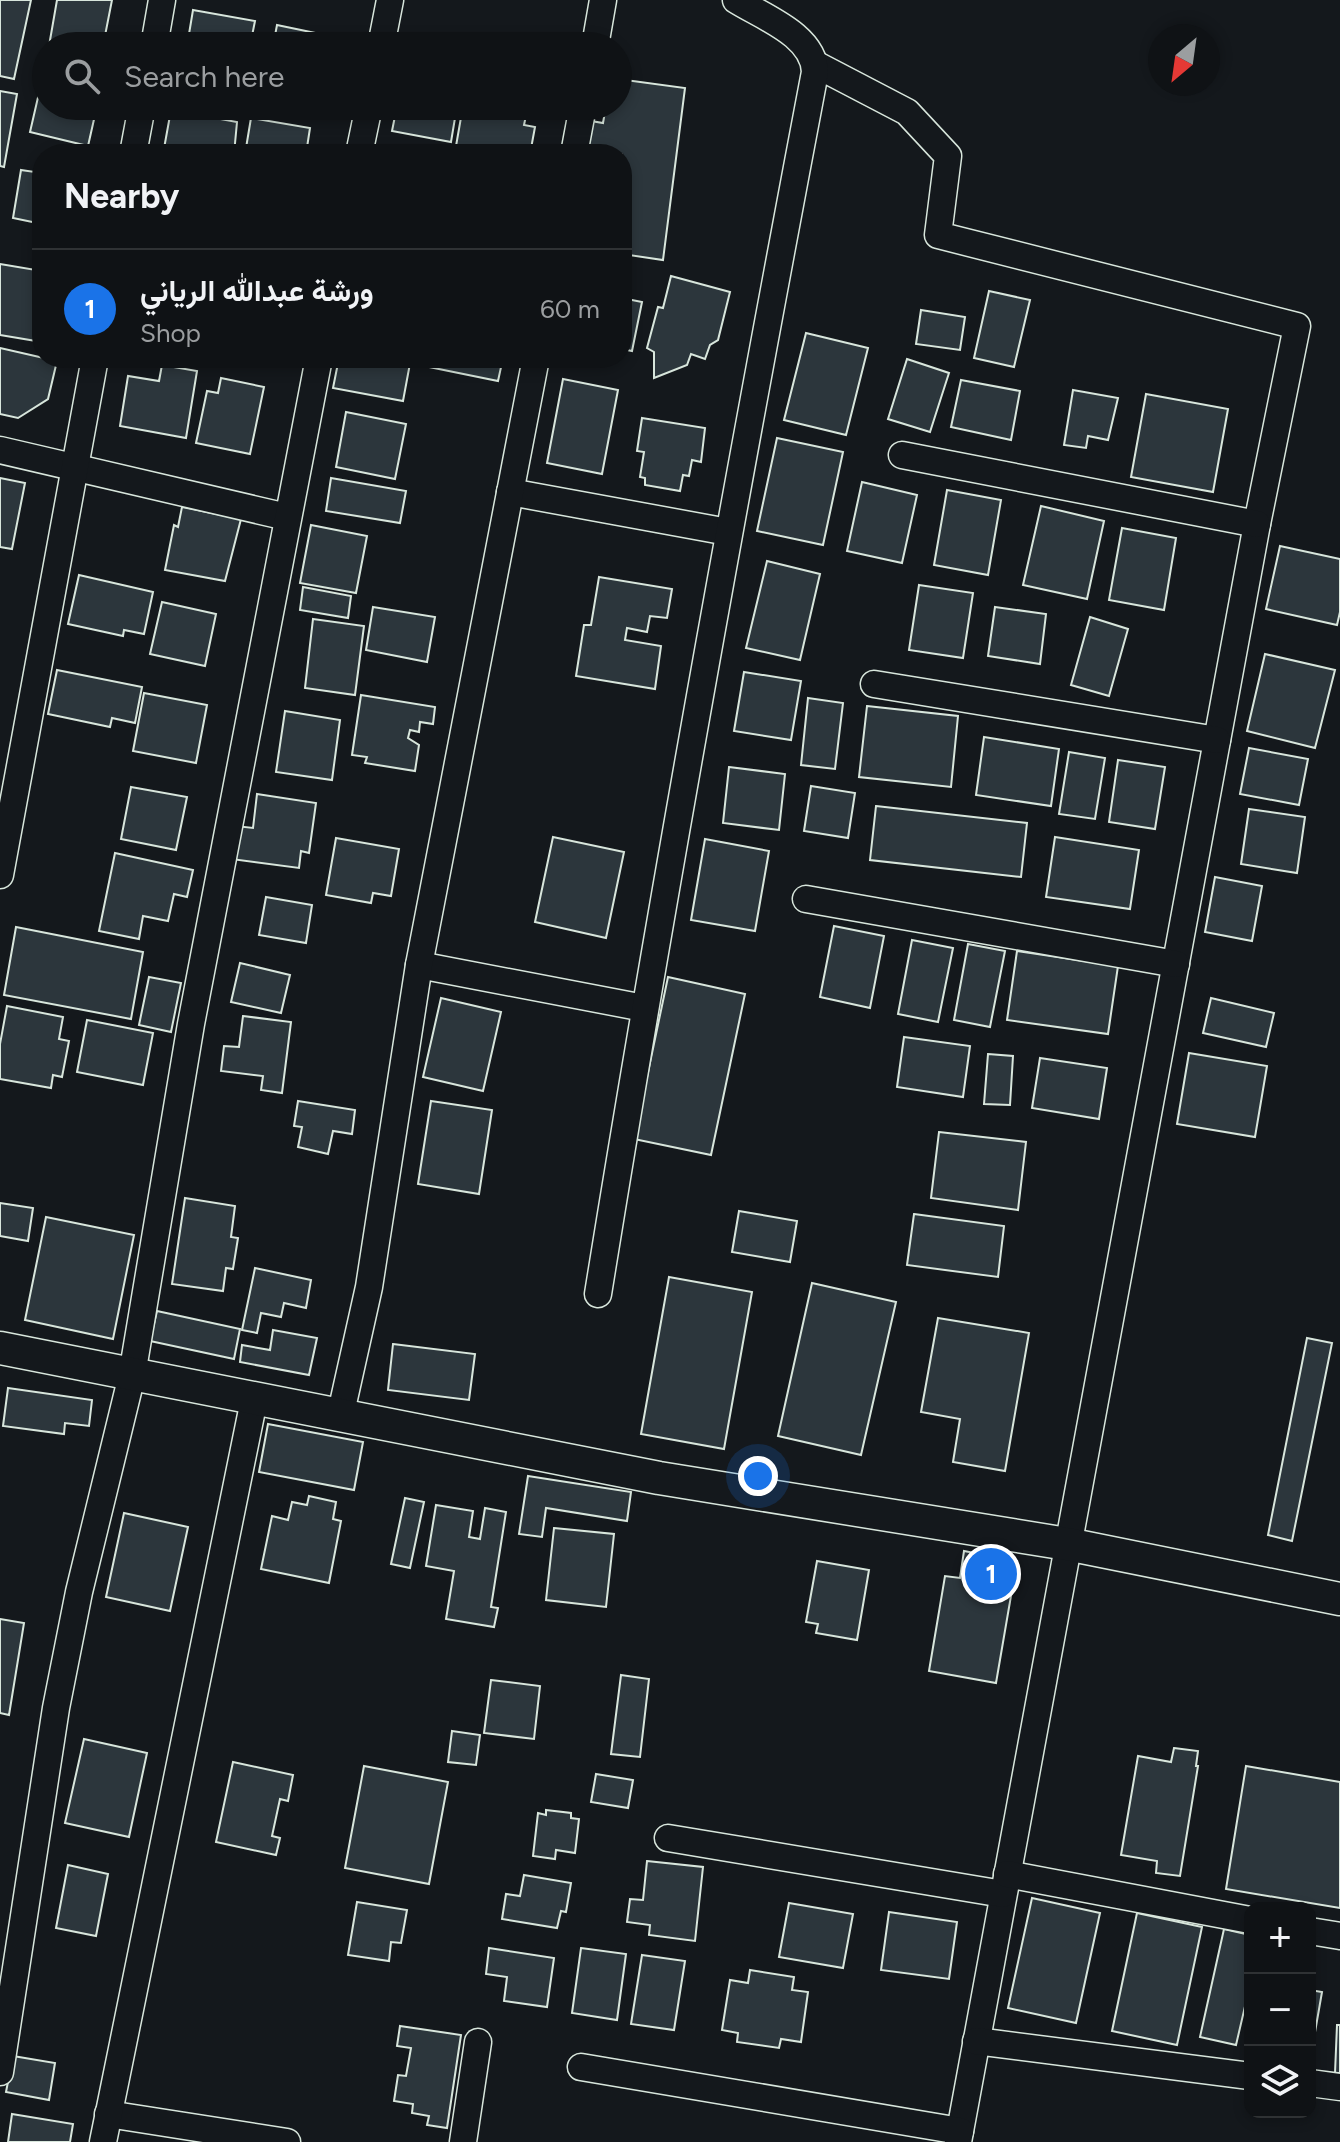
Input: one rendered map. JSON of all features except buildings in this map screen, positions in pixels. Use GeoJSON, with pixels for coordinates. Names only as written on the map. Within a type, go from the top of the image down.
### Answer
{"type":"FeatureCollection","features":[{"type":"Feature","properties":{"kind":"street"},"geometry":{"type":"LineString","coordinates":[[156,32],[162,0]]}},
{"type":"Feature","properties":{"kind":"street"},"geometry":{"type":"LineString","coordinates":[[384,32],[390,0]]}},
{"type":"Feature","properties":{"kind":"street"},"geometry":{"type":"LineString","coordinates":[[597,32],[603,0]]}},
{"type":"Feature","properties":{"kind":"street"},"geometry":{"type":"LineString","coordinates":[[581,2067],[959,2136],[1257,524],[1297,326],[938,235],[948,156],[907,112],[815,64],[798,38],[736,0]]}},
{"type":"Feature","properties":{"kind":"street"},"geometry":{"type":"LineString","coordinates":[[598,1294],[644,1008],[815,64]]}},
{"type":"Feature","properties":{"kind":"street"},"geometry":{"type":"LineString","coordinates":[[135,144],[139,120]]}},
{"type":"Feature","properties":{"kind":"street"},"geometry":{"type":"LineString","coordinates":[[361,144],[366,120]]}},
{"type":"Feature","properties":{"kind":"street"},"geometry":{"type":"LineString","coordinates":[[576,144],[580,120]]}},
{"type":"Feature","properties":{"kind":"street"},"geometry":{"type":"LineString","coordinates":[[0,875],[93,368]]}},
{"type":"Feature","properties":{"kind":"street"},"geometry":{"type":"LineString","coordinates":[[0,2072],[56,1708],[79,1592],[132,1375],[191,1024],[317,368]]}},
{"type":"Feature","properties":{"kind":"street"},"geometry":{"type":"LineString","coordinates":[[340,1417],[369,1287],[419,965],[534,368]]}},
{"type":"Feature","properties":{"kind":"street"},"geometry":{"type":"LineString","coordinates":[[0,450],[287,517]]}},
{"type":"Feature","properties":{"kind":"street"},"geometry":{"type":"LineString","coordinates":[[902,455],[1257,524]]}},
{"type":"Feature","properties":{"kind":"street"},"geometry":{"type":"LineString","coordinates":[[510,492],[728,532]]}},
{"type":"Feature","properties":{"kind":"street"},"geometry":{"type":"LineString","coordinates":[[874,684],[1217,740]]}},
{"type":"Feature","properties":{"kind":"street"},"geometry":{"type":"LineString","coordinates":[[806,899],[1176,964]]}},
{"type":"Feature","properties":{"kind":"street"},"geometry":{"type":"LineString","coordinates":[[419,965],[644,1008]]}},
{"type":"Feature","properties":{"kind":"street"},"geometry":{"type":"LineString","coordinates":[[0,1348],[659,1478],[1067,1544],[1340,1599]]}},
{"type":"Feature","properties":{"kind":"street"},"geometry":{"type":"LineString","coordinates":[[103,2142],[254,1400]]}},
{"type":"Feature","properties":{"kind":"street"},"geometry":{"type":"LineString","coordinates":[[668,1838],[1244,1919]]}},
{"type":"Feature","properties":{"kind":"street"},"geometry":{"type":"LineString","coordinates":[[1316,1932],[1340,1936]]}},
{"type":"Feature","properties":{"kind":"street"},"geometry":{"type":"LineString","coordinates":[[976,2041],[1244,2075]]}},
{"type":"Feature","properties":{"kind":"street"},"geometry":{"type":"LineString","coordinates":[[463,2142],[478,2042]]}},
{"type":"Feature","properties":{"kind":"street"},"geometry":{"type":"LineString","coordinates":[[1316,2084],[1340,2087]]}},
{"type":"Feature","properties":{"kind":"street"},"geometry":{"type":"LineString","coordinates":[[108,2114],[287,2142]]}},
{"type":"Feature","properties":{"kind":"place","name":"ورشة عبدالله الرياني"},"geometry":{"type":"Point","coordinates":[991,1574]}}]}
